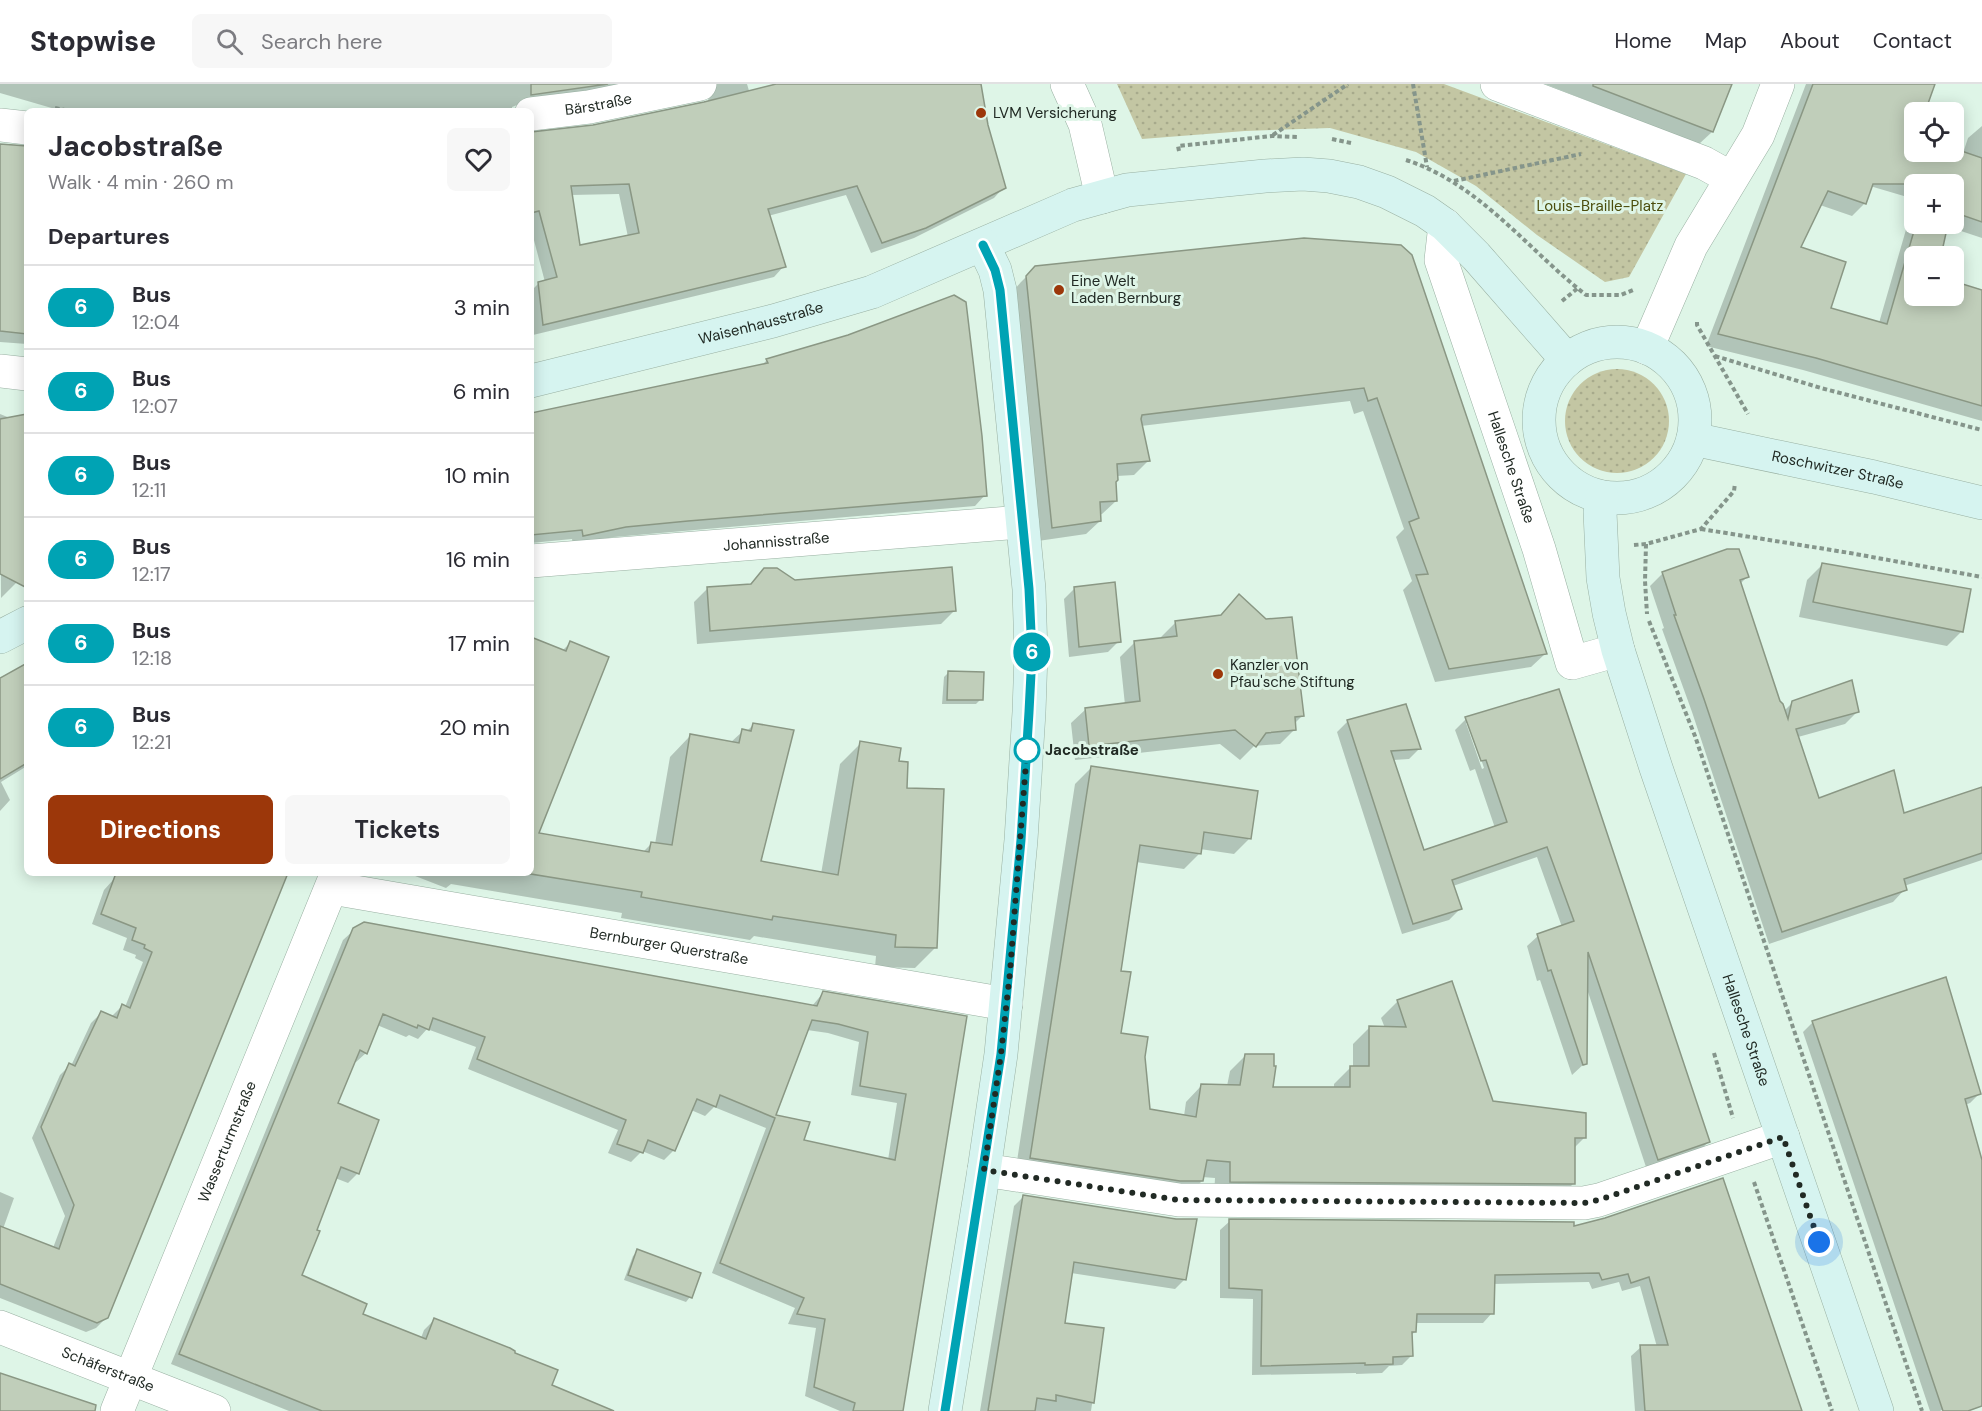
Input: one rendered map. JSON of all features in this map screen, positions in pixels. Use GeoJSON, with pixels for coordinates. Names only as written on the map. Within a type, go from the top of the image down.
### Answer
{"type":"FeatureCollection","features":[{"type":"Feature","properties":{"kind":"street","name":"Bärstraße"},"geometry":{"type":"LineString","coordinates":[[534,114],[635,99],[700,84]]}},
{"type":"Feature","properties":{"kind":"street"},"geometry":{"type":"LineString","coordinates":[[1067,84],[1085,124],[1102,197]]}},
{"type":"Feature","properties":{"kind":"street"},"geometry":{"type":"LineString","coordinates":[[1497,84],[1704,163],[1731,178]]}},
{"type":"Feature","properties":{"kind":"street"},"geometry":{"type":"LineString","coordinates":[[1647,348],[1691,246],[1758,135],[1778,84]]}},
{"type":"Feature","properties":{"kind":"street"},"geometry":{"type":"LineString","coordinates":[[0,124],[24,128]]}},
{"type":"Feature","properties":{"kind":"street"},"geometry":{"type":"LineString","coordinates":[[945,1411],[984,1170],[1006,1004],[1021,840],[1032,658],[1029,589],[1000,290],[995,270],[983,245],[1073,206],[1127,190],[1265,176],[1303,174],[1329,176],[1359,182],[1387,192],[1425,211],[1445,225],[1476,256],[1567,360]]}},
{"type":"Feature","properties":{"kind":"street","name":"Hallesche Straße"},"geometry":{"type":"LineString","coordinates":[[1445,225],[1441,260],[1539,549],[1572,663],[1618,650]]}},
{"type":"Feature","properties":{"kind":"street","name":"Waisenhausstraße"},"geometry":{"type":"LineString","coordinates":[[534,380],[826,307],[872,292],[983,245]]}},
{"type":"Feature","properties":{"kind":"street"},"geometry":{"type":"LineString","coordinates":[[1605,343],[1626,343],[1647,348],[1666,359],[1687,385],[1695,416],[1693,439],[1689,450],[1677,470],[1659,486],[1638,495],[1626,498],[1602,496],[1581,489],[1564,477],[1550,460],[1541,439],[1539,418],[1542,396],[1552,377],[1567,360],[1585,349],[1605,343]]}},
{"type":"Feature","properties":{"kind":"street"},"geometry":{"type":"LineString","coordinates":[[0,372],[24,374]]}},
{"type":"Feature","properties":{"kind":"street","name":"Roschwitzer Straße"},"geometry":{"type":"LineString","coordinates":[[1693,439],[1874,477],[1982,503]]}},
{"type":"Feature","properties":{"kind":"street","name":"Hallesche Straße"},"geometry":{"type":"LineString","coordinates":[[1602,496],[1600,512],[1603,578],[1618,650],[1656,768],[1877,1411]]}},
{"type":"Feature","properties":{"kind":"street","name":"Johannisstraße"},"geometry":{"type":"LineString","coordinates":[[534,561],[1022,522]]}},
{"type":"Feature","properties":{"kind":"street"},"geometry":{"type":"LineString","coordinates":[[0,637],[24,624]]}},
{"type":"Feature","properties":{"kind":"street","name":"Bernburger Querstraße"},"geometry":{"type":"LineString","coordinates":[[334,880],[1006,1004]]}},
{"type":"Feature","properties":{"kind":"street","name":"Wasserturmstraße"},"geometry":{"type":"LineString","coordinates":[[117,1411],[334,880]]}},
{"type":"Feature","properties":{"kind":"street"},"geometry":{"type":"LineString","coordinates":[[984,1170],[1179,1200],[1567,1203],[1599,1200],[1783,1137]]}},
{"type":"Feature","properties":{"kind":"street","name":"Schäferstraße"},"geometry":{"type":"LineString","coordinates":[[0,1327],[214,1411]]}},
{"type":"Feature","properties":{"kind":"path"},"geometry":{"type":"LineString","coordinates":[[1272,136],[1348,84]]}},
{"type":"Feature","properties":{"kind":"path"},"geometry":{"type":"LineString","coordinates":[[1413,84],[1427,167]]}},
{"type":"Feature","properties":{"kind":"path"},"geometry":{"type":"LineString","coordinates":[[1454,182],[1589,153]]}},
{"type":"Feature","properties":{"kind":"path"},"geometry":{"type":"LineString","coordinates":[[1715,356],[1821,388],[1982,430]]}},
{"type":"Feature","properties":{"kind":"path"},"geometry":{"type":"LineString","coordinates":[[1701,529],[1982,577]]}},
{"type":"Feature","properties":{"kind":"path"},"geometry":{"type":"LineString","coordinates":[[1646,544],[1645,581],[1648,618],[1695,736],[1922,1411]]}},
{"type":"Feature","properties":{"kind":"path"},"geometry":{"type":"LineString","coordinates":[[1713,1049],[1743,1150],[1832,1411]]}},
{"type":"Feature","properties":{"kind":"green space","name":"Louis-Braille-Platz"},"geometry":{"type":"Polygon","coordinates":[[[1117,84],[1444,84],[1686,174],[1629,277],[1605,282],[1537,235],[1476,186],[1416,152],[1330,128],[1245,131],[1142,139],[1117,84]]]}},
{"type":"Feature","properties":{"kind":"green space"},"geometry":{"type":"Polygon","coordinates":[[[1617,369],[1637,373],[1654,384],[1665,401],[1669,421],[1665,441],[1654,458],[1637,469],[1617,473],[1597,469],[1580,458],[1569,441],[1565,421],[1569,401],[1580,384],[1597,373],[1617,369]]]}},
{"type":"Feature","properties":{"kind":"building"},"geometry":{"type":"Polygon","coordinates":[[[531,84],[608,84],[531,95],[531,84]]]}},
{"type":"Feature","properties":{"kind":"building"},"geometry":{"type":"Polygon","coordinates":[[[776,84],[981,84],[988,125],[1006,188],[926,228],[882,243],[857,186],[768,209],[786,267],[543,325],[538,282],[557,277],[539,211],[534,212],[534,132],[593,125],[704,102],[776,84]],[[629,184],[571,186],[580,245],[639,233],[629,184]]]}},
{"type":"Feature","properties":{"kind":"building"},"geometry":{"type":"Polygon","coordinates":[[[1593,84],[1732,84],[1713,132],[1593,86],[1593,84]]]}},
{"type":"Feature","properties":{"kind":"building"},"geometry":{"type":"Polygon","coordinates":[[[1813,84],[1935,84],[1929,102],[1904,102],[1904,162],[1964,162],[1964,152],[1982,158],[1982,222],[1964,216],[1964,174],[1904,174],[1904,184],[1873,184],[1866,204],[1828,191],[1801,247],[1846,262],[1831,308],[1887,324],[1904,265],[1904,306],[1964,306],[1964,284],[1982,290],[1982,406],[1816,358],[1718,334],[1813,84]]]}},
{"type":"Feature","properties":{"kind":"building"},"geometry":{"type":"Polygon","coordinates":[[[0,144],[24,146],[24,334],[0,331],[0,144]]]}},
{"type":"Feature","properties":{"kind":"building"},"geometry":{"type":"Polygon","coordinates":[[[1913,234],[1946,234],[1943,246],[1910,246],[1913,234]]]}},
{"type":"Feature","properties":{"kind":"building"},"geometry":{"type":"Polygon","coordinates":[[[1304,238],[1401,245],[1412,255],[1547,654],[1449,669],[1416,575],[1428,574],[1409,522],[1419,518],[1377,398],[1368,401],[1364,388],[1142,415],[1150,461],[1117,464],[1117,501],[1100,502],[1101,521],[1052,528],[1026,276],[1035,266],[1304,238]]]}},
{"type":"Feature","properties":{"kind":"building"},"geometry":{"type":"Polygon","coordinates":[[[954,295],[966,302],[987,496],[626,527],[583,536],[582,530],[534,535],[534,412],[768,363],[766,359],[848,335],[954,295]]]}},
{"type":"Feature","properties":{"kind":"building"},"geometry":{"type":"Polygon","coordinates":[[[24,415],[24,586],[0,574],[0,419],[24,415]]]}},
{"type":"Feature","properties":{"kind":"building"},"geometry":{"type":"Polygon","coordinates":[[[1727,549],[1739,549],[1749,577],[1740,580],[1788,719],[1792,701],[1852,680],[1859,712],[1796,729],[1819,798],[1894,770],[1904,813],[1982,787],[1982,853],[1904,879],[1907,890],[1782,932],[1674,615],[1676,615],[1662,572],[1727,549]]]}},
{"type":"Feature","properties":{"kind":"building"},"geometry":{"type":"Polygon","coordinates":[[[1822,563],[1971,589],[1963,632],[1813,602],[1822,563]]]}},
{"type":"Feature","properties":{"kind":"building"},"geometry":{"type":"Polygon","coordinates":[[[952,567],[956,611],[710,631],[707,587],[751,584],[764,568],[777,568],[795,580],[952,567]]]}},
{"type":"Feature","properties":{"kind":"building"},"geometry":{"type":"Polygon","coordinates":[[[1115,582],[1121,642],[1079,647],[1074,587],[1115,582]]]}},
{"type":"Feature","properties":{"kind":"building","name":"Kanzler von Pfau'sche Stiftung"},"geometry":{"type":"Polygon","coordinates":[[[1239,594],[1266,619],[1292,617],[1304,716],[1295,717],[1296,730],[1266,733],[1256,747],[1235,730],[1089,746],[1085,708],[1140,701],[1134,641],[1177,636],[1175,621],[1221,615],[1239,594]]]}},
{"type":"Feature","properties":{"kind":"building"},"geometry":{"type":"Polygon","coordinates":[[[534,638],[566,651],[570,641],[609,657],[539,833],[649,852],[651,842],[672,845],[690,734],[739,743],[742,729],[751,731],[753,723],[794,730],[761,861],[838,875],[860,741],[901,748],[899,761],[908,762],[907,788],[944,789],[937,948],[895,947],[896,935],[773,916],[772,920],[641,897],[642,892],[534,874],[534,638]]]}},
{"type":"Feature","properties":{"kind":"building"},"geometry":{"type":"Polygon","coordinates":[[[24,665],[24,765],[0,779],[0,678],[24,665]]]}},
{"type":"Feature","properties":{"kind":"building"},"geometry":{"type":"Polygon","coordinates":[[[948,671],[984,672],[983,700],[947,700],[948,671]]]}},
{"type":"Feature","properties":{"kind":"building"},"geometry":{"type":"Polygon","coordinates":[[[1559,689],[1710,1142],[1658,1160],[1588,952],[1587,1064],[1583,1065],[1551,970],[1548,971],[1537,934],[1574,921],[1547,847],[1452,880],[1462,909],[1413,924],[1347,720],[1406,704],[1421,749],[1391,751],[1424,850],[1507,822],[1486,760],[1481,761],[1465,717],[1559,689]]]}},
{"type":"Feature","properties":{"kind":"building"},"geometry":{"type":"Polygon","coordinates":[[[1091,766],[1258,791],[1251,839],[1204,832],[1201,854],[1140,845],[1121,971],[1131,972],[1121,1033],[1148,1037],[1145,1057],[1150,1109],[1196,1117],[1201,1084],[1240,1085],[1245,1054],[1274,1054],[1274,1066],[1276,1066],[1273,1087],[1350,1087],[1350,1066],[1369,1066],[1369,1026],[1406,1027],[1397,1000],[1452,981],[1493,1101],[1586,1113],[1586,1138],[1575,1138],[1575,1184],[1230,1182],[1230,1162],[1207,1160],[1203,1181],[1180,1181],[1030,1158],[1091,766]]]}},
{"type":"Feature","properties":{"kind":"building"},"geometry":{"type":"Polygon","coordinates":[[[115,876],[287,876],[108,1318],[97,1323],[0,1284],[0,1226],[59,1249],[74,1205],[41,1127],[69,1063],[75,1066],[101,1011],[117,1018],[122,1004],[130,1008],[152,952],[144,948],[145,945],[132,940],[136,928],[101,914],[115,876]]]}},
{"type":"Feature","properties":{"kind":"building"},"geometry":{"type":"Polygon","coordinates":[[[364,922],[817,1006],[823,991],[967,1016],[903,1411],[853,1411],[855,1403],[814,1387],[825,1319],[797,1314],[804,1298],[720,1263],[775,1118],[720,1095],[716,1107],[697,1099],[675,1151],[648,1140],[643,1153],[617,1144],[626,1120],[477,1059],[485,1037],[433,1018],[429,1030],[418,1025],[417,1028],[383,1014],[367,1054],[360,1050],[338,1103],[379,1120],[359,1174],[341,1167],[317,1230],[320,1231],[302,1275],[367,1304],[363,1314],[426,1339],[434,1318],[510,1348],[515,1353],[558,1370],[552,1385],[614,1411],[322,1411],[179,1354],[353,928],[364,922]],[[812,1020],[776,1115],[810,1122],[804,1140],[895,1160],[906,1094],[860,1086],[868,1032],[812,1020]]]}},
{"type":"Feature","properties":{"kind":"building"},"geometry":{"type":"Polygon","coordinates":[[[1946,977],[1981,1094],[1965,1099],[1982,1160],[1982,1406],[1968,1411],[1943,1411],[1812,1021],[1946,977]]]}},
{"type":"Feature","properties":{"kind":"building"},"geometry":{"type":"Polygon","coordinates":[[[1723,1178],[1802,1411],[1645,1411],[1640,1345],[1668,1345],[1649,1277],[1631,1283],[1628,1274],[1602,1280],[1599,1273],[1495,1275],[1494,1314],[1417,1314],[1416,1332],[1412,1332],[1413,1356],[1393,1357],[1393,1364],[1365,1365],[1365,1363],[1261,1366],[1262,1290],[1229,1288],[1229,1219],[1574,1222],[1574,1226],[1605,1218],[1723,1178]]]}},
{"type":"Feature","properties":{"kind":"building"},"geometry":{"type":"Polygon","coordinates":[[[1023,1195],[1176,1219],[1197,1219],[1186,1280],[1074,1262],[1065,1323],[1104,1328],[1094,1403],[1056,1395],[1056,1401],[1037,1398],[1035,1411],[988,1411],[1023,1195]]]}},
{"type":"Feature","properties":{"kind":"building"},"geometry":{"type":"Polygon","coordinates":[[[637,1249],[701,1273],[692,1298],[628,1275],[637,1249]]]}},
{"type":"Feature","properties":{"kind":"building"},"geometry":{"type":"Polygon","coordinates":[[[0,1373],[96,1405],[95,1411],[0,1411],[0,1373]]]}},
{"type":"Feature","properties":{"kind":"bus line","name":"6"},"geometry":{"type":"LineString","coordinates":[[945,1411],[1001,1054],[1021,840],[1032,658],[1029,589],[1000,290],[995,270],[983,245]]}},
{"type":"Feature","properties":{"kind":"place","name":"LVM Versicherung"},"geometry":{"type":"Point","coordinates":[981,113]}},
{"type":"Feature","properties":{"kind":"place","name":"Eine Welt Laden Bernburg"},"geometry":{"type":"Point","coordinates":[1059,290]}},
{"type":"Feature","properties":{"kind":"place","name":"Kanzler von Pfau'sche Stiftung"},"geometry":{"type":"Point","coordinates":[1218,674]}},
{"type":"Feature","properties":{"kind":"place","name":"Jacobstraße"},"geometry":{"type":"Point","coordinates":[1027,750]}},
{"type":"Feature","properties":{"kind":"route"},"geometry":{"type":"LineString","coordinates":[[1027,750],[1010,972],[984,1170],[1179,1200],[1584,1203],[1599,1200],[1783,1137],[1819,1242]]}}]}
